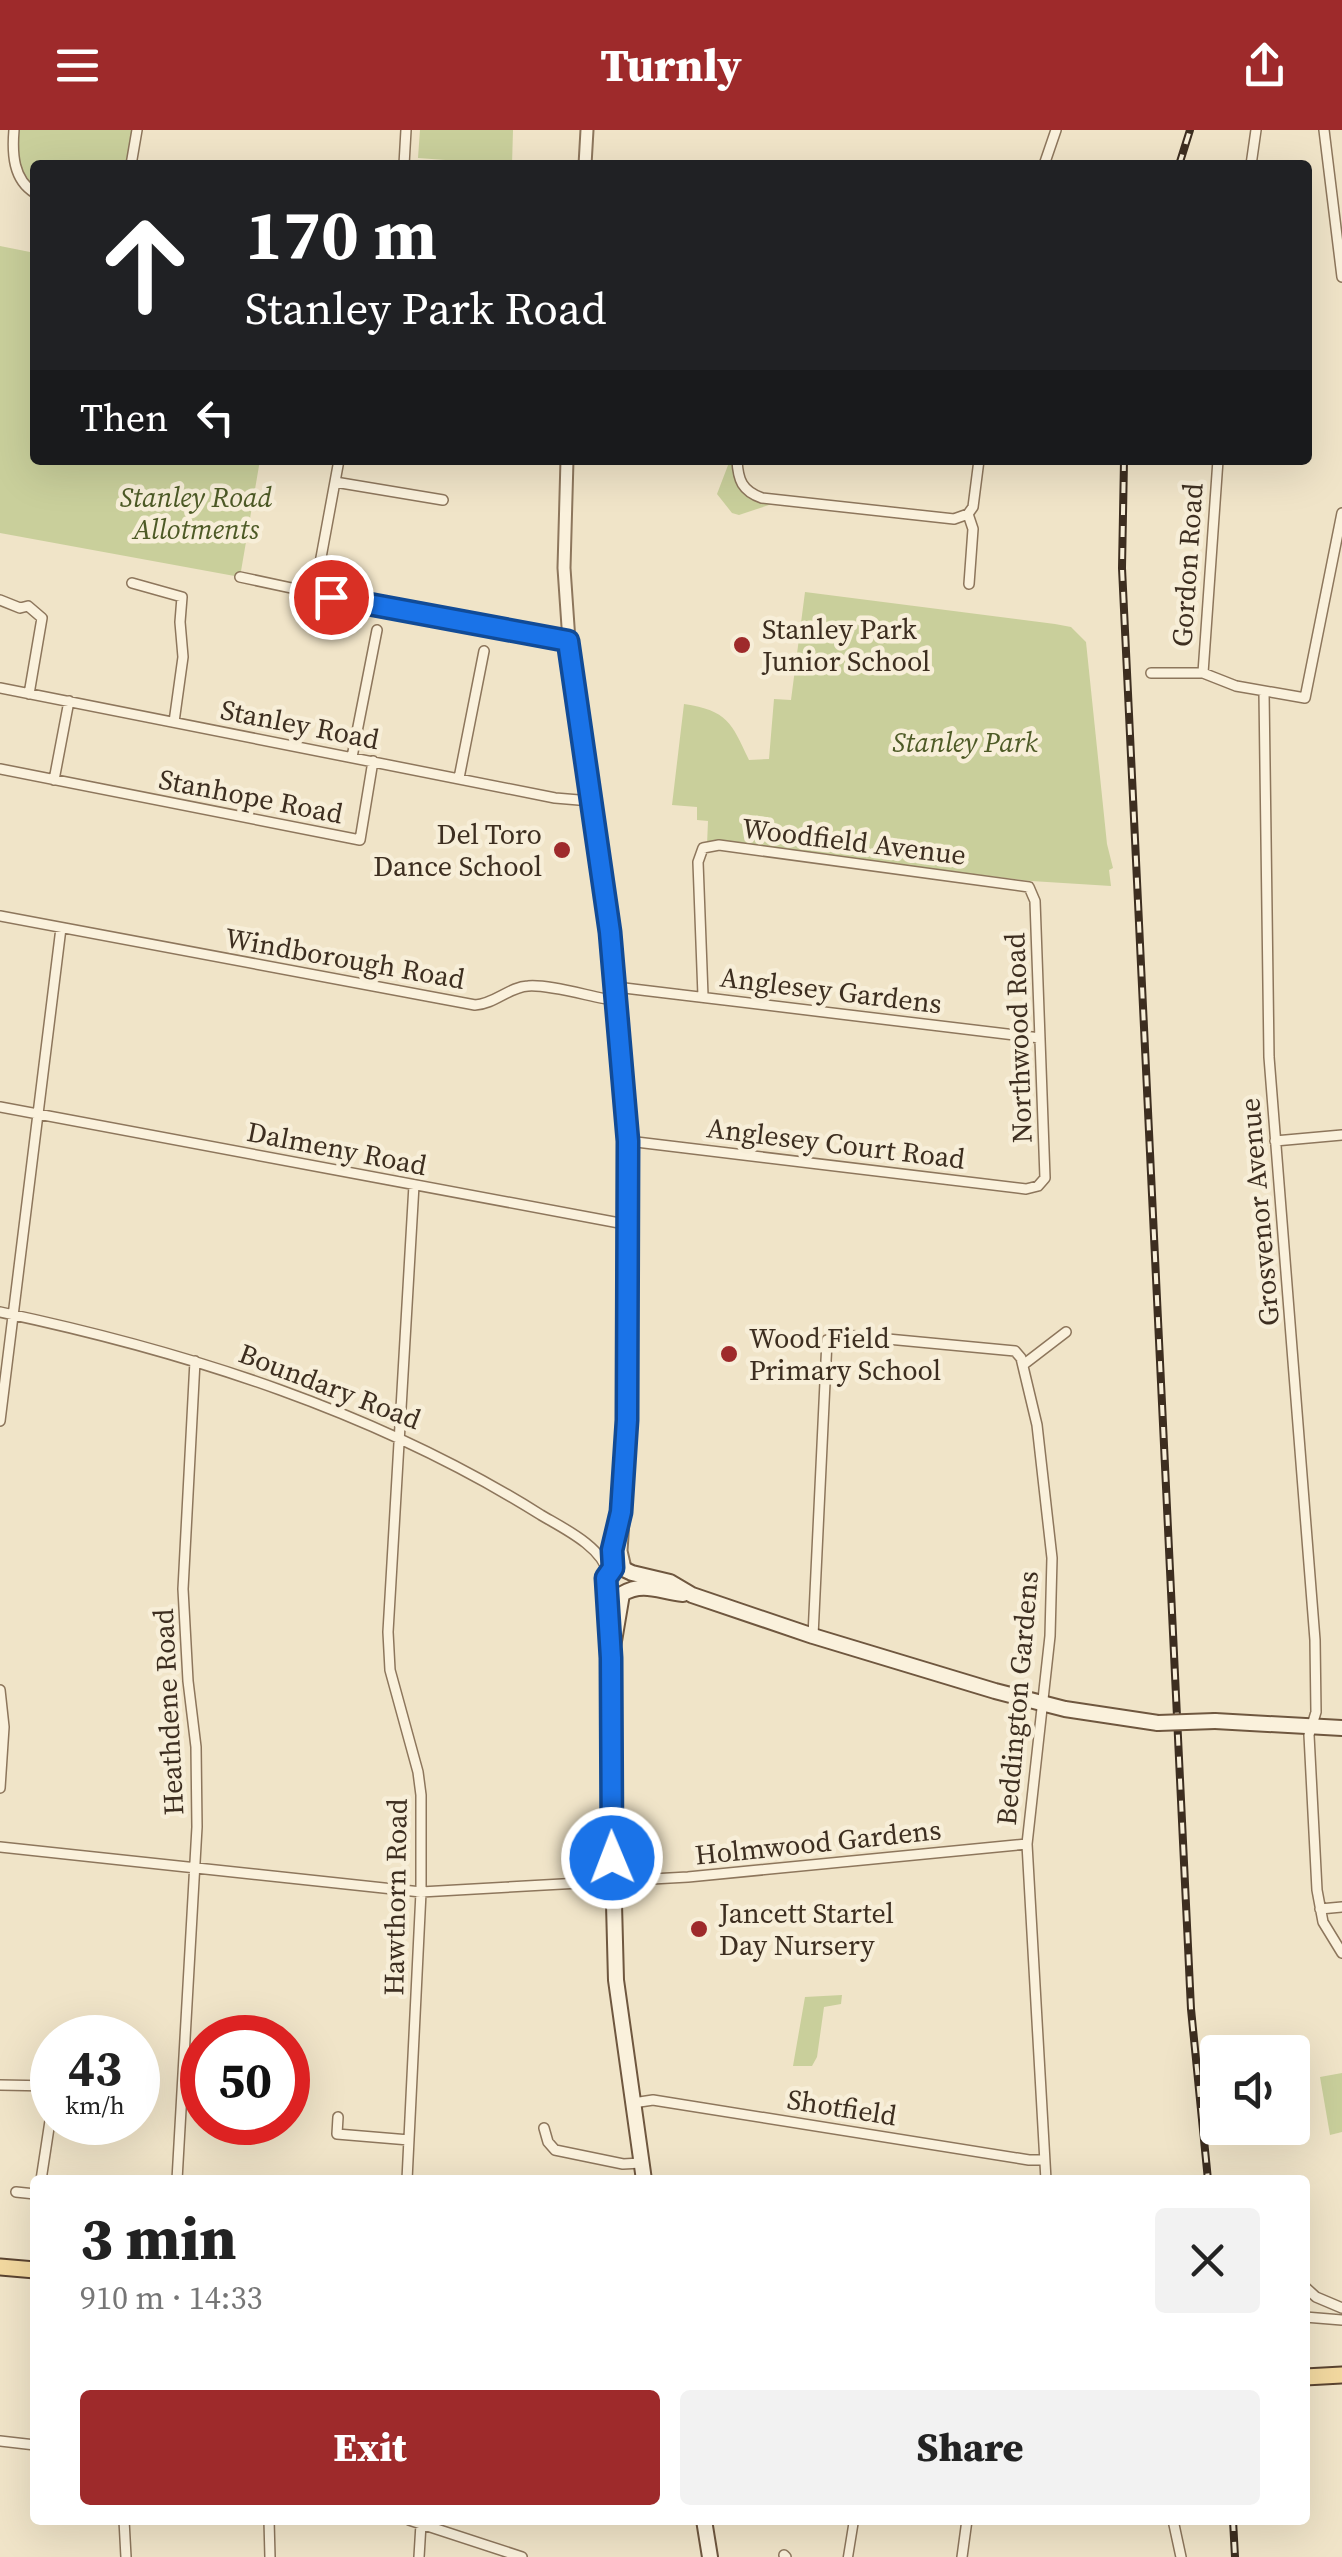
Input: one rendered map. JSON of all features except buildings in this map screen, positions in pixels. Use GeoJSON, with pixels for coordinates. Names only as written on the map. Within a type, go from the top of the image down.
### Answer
{"type":"FeatureCollection","features":[{"type":"Feature","properties":{"kind":"main road"},"geometry":{"type":"LineString","coordinates":[[643,2175],[616,1980],[612,1883],[611,1658],[620,1579],[670,1582],[692,1595],[813,1636],[1043,1704],[1158,1723],[1214,1721],[1342,1728]]}},
{"type":"Feature","properties":{"kind":"main road"},"geometry":{"type":"LineString","coordinates":[[0,2268],[30,2270]]}},
{"type":"Feature","properties":{"kind":"main road"},"geometry":{"type":"LineString","coordinates":[[1310,2377],[1342,2376]]}},
{"type":"Feature","properties":{"kind":"main road"},"geometry":{"type":"LineString","coordinates":[[705,2525],[710,2557]]}},
{"type":"Feature","properties":{"kind":"street"},"geometry":{"type":"LineString","coordinates":[[132,160],[136,130]]}},
{"type":"Feature","properties":{"kind":"street"},"geometry":{"type":"LineString","coordinates":[[404,160],[406,130]]}},
{"type":"Feature","properties":{"kind":"street"},"geometry":{"type":"LineString","coordinates":[[585,160],[586,130]]}},
{"type":"Feature","properties":{"kind":"street"},"geometry":{"type":"LineString","coordinates":[[1046,160],[1056,130]]}},
{"type":"Feature","properties":{"kind":"street"},"geometry":{"type":"LineString","coordinates":[[1251,160],[1256,130]]}},
{"type":"Feature","properties":{"kind":"street"},"geometry":{"type":"LineString","coordinates":[[1324,130],[1342,277]]}},
{"type":"Feature","properties":{"kind":"street"},"geometry":{"type":"LineString","coordinates":[[0,133],[14,132],[18,174],[30,190]]}},
{"type":"Feature","properties":{"kind":"street"},"geometry":{"type":"LineString","coordinates":[[331,597],[320,569],[338,465]]}},
{"type":"Feature","properties":{"kind":"street"},"geometry":{"type":"LineString","coordinates":[[567,465],[564,568],[568,641],[618,1001],[628,1141],[629,1373],[620,1579]]}},
{"type":"Feature","properties":{"kind":"street"},"geometry":{"type":"LineString","coordinates":[[738,465],[740,482],[751,494],[762,498],[954,518],[968,514],[974,506],[978,465]]}},
{"type":"Feature","properties":{"kind":"street","name":"Gordon Road"},"geometry":{"type":"LineString","coordinates":[[1203,673],[1218,465]]}},
{"type":"Feature","properties":{"kind":"street"},"geometry":{"type":"LineString","coordinates":[[335,482],[442,500]]}},
{"type":"Feature","properties":{"kind":"street"},"geometry":{"type":"LineString","coordinates":[[1151,672],[1203,673],[1236,686],[1306,698],[1339,547],[1342,513]]}},
{"type":"Feature","properties":{"kind":"street"},"geometry":{"type":"LineString","coordinates":[[968,514],[973,529],[969,584]]}},
{"type":"Feature","properties":{"kind":"street"},"geometry":{"type":"LineString","coordinates":[[297,590],[320,569]]}},
{"type":"Feature","properties":{"kind":"street"},"geometry":{"type":"LineString","coordinates":[[240,577],[568,641]]}},
{"type":"Feature","properties":{"kind":"street"},"geometry":{"type":"LineString","coordinates":[[132,583],[182,597],[183,657],[174,722]]}},
{"type":"Feature","properties":{"kind":"street"},"geometry":{"type":"LineString","coordinates":[[0,600],[20,608],[28,606],[42,618],[28,694]]}},
{"type":"Feature","properties":{"kind":"street"},"geometry":{"type":"LineString","coordinates":[[352,757],[377,630]]}},
{"type":"Feature","properties":{"kind":"street"},"geometry":{"type":"LineString","coordinates":[[459,778],[484,651]]}},
{"type":"Feature","properties":{"kind":"street","name":"Stanley Road"},"geometry":{"type":"LineString","coordinates":[[0,688],[554,798],[591,801]]}},
{"type":"Feature","properties":{"kind":"street","name":"Grosvenor Avenue"},"geometry":{"type":"LineString","coordinates":[[1264,692],[1269,1057],[1316,1640],[1316,1712],[1309,1734],[1320,1909]]}},
{"type":"Feature","properties":{"kind":"street"},"geometry":{"type":"LineString","coordinates":[[54,780],[69,702]]}},
{"type":"Feature","properties":{"kind":"street","name":"Stanhope Road"},"geometry":{"type":"LineString","coordinates":[[0,769],[360,840],[373,761]]}},
{"type":"Feature","properties":{"kind":"street","name":"Woodfield Avenue"},"geometry":{"type":"LineString","coordinates":[[703,996],[698,862],[704,848],[719,846],[1028,887]]}},
{"type":"Feature","properties":{"kind":"street","name":"Northwood Road"},"geometry":{"type":"LineString","coordinates":[[1028,887],[1035,901],[1046,1173],[1038,1186]]}},
{"type":"Feature","properties":{"kind":"street","name":"Windborough Road"},"geometry":{"type":"LineString","coordinates":[[0,916],[475,1005],[531,985],[618,1001]]}},
{"type":"Feature","properties":{"kind":"street"},"geometry":{"type":"LineString","coordinates":[[0,1421],[61,928]]}},
{"type":"Feature","properties":{"kind":"street","name":"Anglesey Gardens"},"geometry":{"type":"LineString","coordinates":[[616,986],[1040,1038]]}},
{"type":"Feature","properties":{"kind":"street","name":"Dalmeny Road"},"geometry":{"type":"LineString","coordinates":[[0,1107],[630,1225]]}},
{"type":"Feature","properties":{"kind":"street"},"geometry":{"type":"LineString","coordinates":[[1275,1140],[1342,1136]]}},
{"type":"Feature","properties":{"kind":"street","name":"Anglesey Court Road"},"geometry":{"type":"LineString","coordinates":[[628,1141],[1026,1189],[1038,1186]]}},
{"type":"Feature","properties":{"kind":"street","name":"Hawthorn Road"},"geometry":{"type":"LineString","coordinates":[[407,2175],[422,1892],[418,1772],[388,1651],[414,1185]]}},
{"type":"Feature","properties":{"kind":"street","name":"Boundary Road"},"geometry":{"type":"LineString","coordinates":[[0,1312],[195,1361],[358,1420],[495,1486],[588,1546],[620,1579]]}},
{"type":"Feature","properties":{"kind":"street"},"geometry":{"type":"LineString","coordinates":[[813,1636],[827,1340],[845,1335],[1008,1349],[1018,1353],[1023,1364],[1066,1332]]}},
{"type":"Feature","properties":{"kind":"street","name":"Heathdene Road"},"geometry":{"type":"LineString","coordinates":[[177,2175],[198,1793],[183,1588],[195,1361]]}},
{"type":"Feature","properties":{"kind":"street","name":"Beddington Gardens"},"geometry":{"type":"LineString","coordinates":[[1023,1364],[1037,1426],[1050,1532],[1052,1610],[1027,1844],[1046,2175]]}},
{"type":"Feature","properties":{"kind":"street"},"geometry":{"type":"LineString","coordinates":[[0,1690],[4,1727],[0,1788]]}},
{"type":"Feature","properties":{"kind":"street","name":"Holmwood Gardens"},"geometry":{"type":"LineString","coordinates":[[0,1847],[422,1892],[612,1883],[1027,1844]]}},
{"type":"Feature","properties":{"kind":"street"},"geometry":{"type":"LineString","coordinates":[[1342,1907],[1320,1909],[1326,1930],[1342,1953]]}},
{"type":"Feature","properties":{"kind":"street"},"geometry":{"type":"LineString","coordinates":[[0,2085],[30,2086]]}},
{"type":"Feature","properties":{"kind":"street","name":"Shotfield"},"geometry":{"type":"LineString","coordinates":[[632,2103],[653,2100],[1045,2160]]}},
{"type":"Feature","properties":{"kind":"street"},"geometry":{"type":"LineString","coordinates":[[338,2117],[337,2134],[409,2140]]}},
{"type":"Feature","properties":{"kind":"street"},"geometry":{"type":"LineString","coordinates":[[544,2128],[548,2142],[556,2150],[623,2164],[641,2162]]}},
{"type":"Feature","properties":{"kind":"street"},"geometry":{"type":"LineString","coordinates":[[42,2175],[46,2145]]}},
{"type":"Feature","properties":{"kind":"street"},"geometry":{"type":"LineString","coordinates":[[16,2192],[30,2193]]}},
{"type":"Feature","properties":{"kind":"street"},"geometry":{"type":"LineString","coordinates":[[1310,2292],[1342,2308]]}},
{"type":"Feature","properties":{"kind":"street"},"geometry":{"type":"LineString","coordinates":[[1310,2317],[1342,2320]]}},
{"type":"Feature","properties":{"kind":"street"},"geometry":{"type":"LineString","coordinates":[[0,2441],[30,2444]]}},
{"type":"Feature","properties":{"kind":"street"},"geometry":{"type":"LineString","coordinates":[[124,2525],[126,2557]]}},
{"type":"Feature","properties":{"kind":"street"},"geometry":{"type":"LineString","coordinates":[[269,2525],[270,2557]]}},
{"type":"Feature","properties":{"kind":"street"},"geometry":{"type":"LineString","coordinates":[[419,2557],[421,2525]]}},
{"type":"Feature","properties":{"kind":"street"},"geometry":{"type":"LineString","coordinates":[[424,2525],[522,2557]]}},
{"type":"Feature","properties":{"kind":"street"},"geometry":{"type":"LineString","coordinates":[[848,2557],[853,2525]]}},
{"type":"Feature","properties":{"kind":"street"},"geometry":{"type":"LineString","coordinates":[[962,2557],[966,2525]]}},
{"type":"Feature","properties":{"kind":"street"},"geometry":{"type":"LineString","coordinates":[[1174,2525],[1181,2557]]}},
{"type":"Feature","properties":{"kind":"green space"},"geometry":{"type":"Polygon","coordinates":[[[20,130],[132,130],[127,160],[30,160],[30,182],[18,146],[20,130]]]}},
{"type":"Feature","properties":{"kind":"green space"},"geometry":{"type":"Polygon","coordinates":[[[420,130],[513,130],[512,160],[418,158],[420,130]]]}},
{"type":"Feature","properties":{"kind":"green space","name":"Stanley Road Allotments"},"geometry":{"type":"Polygon","coordinates":[[[0,246],[30,252],[30,465],[259,465],[240,577],[0,533],[0,246]]]}},
{"type":"Feature","properties":{"kind":"green space"},"geometry":{"type":"Polygon","coordinates":[[[728,465],[736,465],[739,485],[778,502],[739,515],[732,513],[717,494],[728,465]]]}},
{"type":"Feature","properties":{"kind":"green space","name":"Stanley Park"},"geometry":{"type":"Polygon","coordinates":[[[805,592],[1071,627],[1086,642],[1107,844],[1113,868],[1109,870],[1111,886],[1031,881],[707,845],[708,821],[697,820],[697,807],[672,805],[684,704],[710,710],[726,720],[749,760],[769,759],[774,699],[791,700],[805,592]]]}},
{"type":"Feature","properties":{"kind":"green space"},"geometry":{"type":"Polygon","coordinates":[[[842,1995],[841,2004],[824,2007],[817,2057],[812,2066],[793,2066],[805,1997],[842,1995]]]}},
{"type":"Feature","properties":{"kind":"green space"},"geometry":{"type":"Polygon","coordinates":[[[1342,2073],[1342,2132],[1330,2135],[1320,2077],[1342,2073]]]}},
{"type":"Feature","properties":{"kind":"railway"},"geometry":{"type":"LineString","coordinates":[[1181,160],[1190,130]]}},
{"type":"Feature","properties":{"kind":"railway"},"geometry":{"type":"LineString","coordinates":[[1124,465],[1122,568],[1191,2009],[1208,2175]]}},
{"type":"Feature","properties":{"kind":"railway"},"geometry":{"type":"LineString","coordinates":[[1233,2525],[1235,2557]]}},
{"type":"Feature","properties":{"kind":"place","name":"Stanley Park Junior School"},"geometry":{"type":"Point","coordinates":[742,645]}},
{"type":"Feature","properties":{"kind":"place","name":"Del Toro Dance School"},"geometry":{"type":"Point","coordinates":[562,850]}},
{"type":"Feature","properties":{"kind":"place","name":"Wood Field Primary School"},"geometry":{"type":"Point","coordinates":[729,1354]}},
{"type":"Feature","properties":{"kind":"place","name":"Jancett Startel Day Nursery"},"geometry":{"type":"Point","coordinates":[699,1929]}},
{"type":"Feature","properties":{"kind":"route"},"geometry":{"type":"LineString","coordinates":[[331,597],[568,641],[610,932],[628,1141],[627,1420],[621,1512],[612,1550],[613,1568],[606,1578],[611,1658],[612,1858]]}}]}
